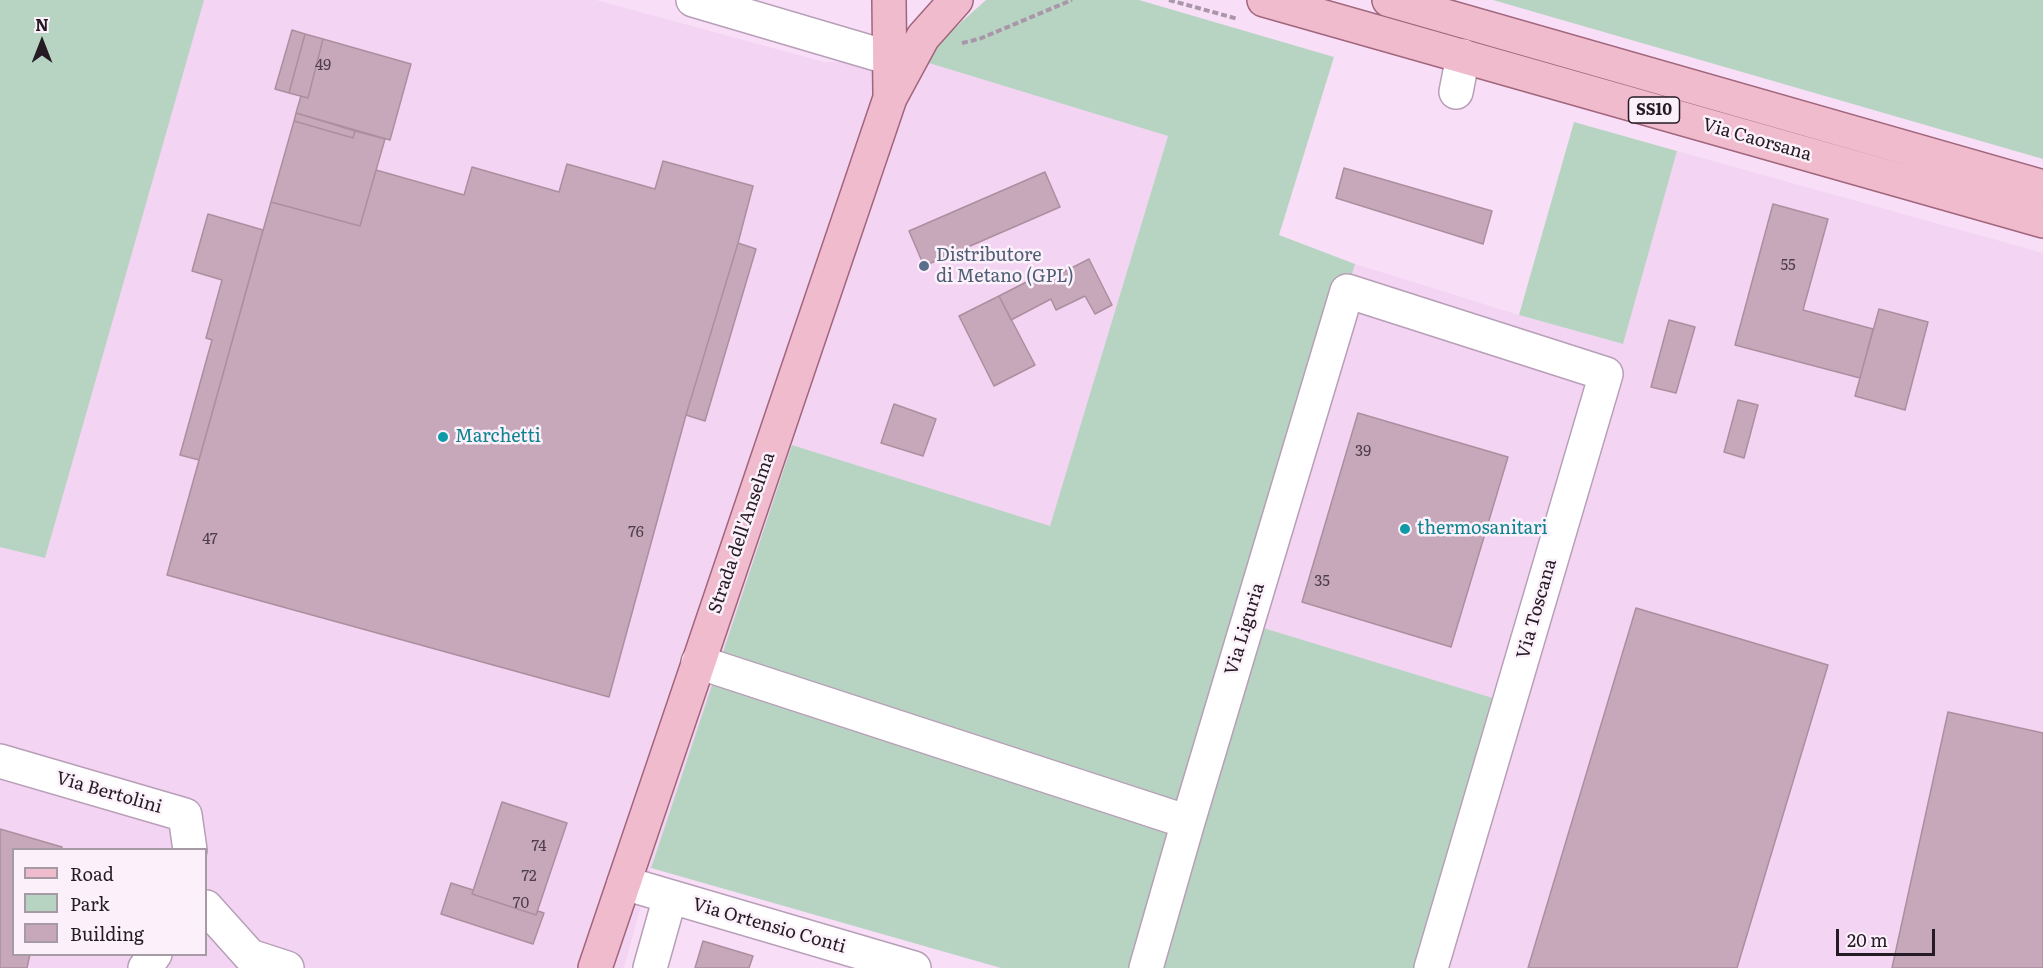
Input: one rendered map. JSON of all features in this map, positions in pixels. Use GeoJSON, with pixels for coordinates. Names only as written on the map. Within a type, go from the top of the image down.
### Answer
{"type":"FeatureCollection","features":[{"type":"Feature","properties":{"kind":"main road","name":"Strada dell'Anselma"},"geometry":{"type":"LineString","coordinates":[[889,0],[890,98]]}},
{"type":"Feature","properties":{"kind":"main road","name":"Strada dell'Anselma"},"geometry":{"type":"LineString","coordinates":[[595,968],[890,98],[923,37],[956,0]]}},
{"type":"Feature","properties":{"kind":"main road","name":"Via Caorsana"},"geometry":{"type":"LineString","coordinates":[[1264,0],[2043,221]]}},
{"type":"Feature","properties":{"kind":"main road","name":"Via Caorsana"},"geometry":{"type":"LineString","coordinates":[[1389,0],[2043,187]]}},
{"type":"Feature","properties":{"kind":"street"},"geometry":{"type":"LineString","coordinates":[[693,0],[890,58]]}},
{"type":"Feature","properties":{"kind":"street"},"geometry":{"type":"LineString","coordinates":[[1456,92],[1463,56]]}},
{"type":"Feature","properties":{"kind":"street","name":"Via Liguria"},"geometry":{"type":"LineString","coordinates":[[1146,968],[1347,291]]}},
{"type":"Feature","properties":{"kind":"street","name":"Via Toscana"},"geometry":{"type":"LineString","coordinates":[[1347,291],[1606,374],[1431,968]]}},
{"type":"Feature","properties":{"kind":"street"},"geometry":{"type":"LineString","coordinates":[[698,662],[1188,822]]}},
{"type":"Feature","properties":{"kind":"street","name":"Via Bertolini"},"geometry":{"type":"LineString","coordinates":[[0,761],[185,815],[190,848]]}},
{"type":"Feature","properties":{"kind":"street","name":"Via Ortensio Conti"},"geometry":{"type":"LineString","coordinates":[[624,884],[905,967]]}},
{"type":"Feature","properties":{"kind":"street"},"geometry":{"type":"LineString","coordinates":[[650,968],[670,897]]}},
{"type":"Feature","properties":{"kind":"street"},"geometry":{"type":"LineString","coordinates":[[207,908],[250,956],[287,968]]}},
{"type":"Feature","properties":{"kind":"shaded area"},"geometry":{"type":"Polygon","coordinates":[[[0,0],[596,0],[824,62],[919,60],[1168,136],[1050,527],[792,445],[651,868],[624,968],[0,968],[0,0]]]}},
{"type":"Feature","properties":{"kind":"shaded area"},"geometry":{"type":"Polygon","coordinates":[[[1677,151],[2043,253],[2043,968],[1437,968],[1247,623],[1355,264],[1622,344],[1677,151]]]}},
{"type":"Feature","properties":{"kind":"green space"},"geometry":{"type":"Polygon","coordinates":[[[0,0],[204,0],[45,558],[0,547],[0,0]]]}},
{"type":"Feature","properties":{"kind":"green space"},"geometry":{"type":"Polygon","coordinates":[[[986,0],[1139,0],[1334,57],[1279,235],[1355,264],[1247,623],[1509,703],[1437,968],[1001,968],[651,868],[792,445],[1050,526],[1168,136],[919,60],[986,0]]]}},
{"type":"Feature","properties":{"kind":"green space"},"geometry":{"type":"Polygon","coordinates":[[[1493,0],[2043,0],[2043,159],[1493,0]]]}},
{"type":"Feature","properties":{"kind":"green space"},"geometry":{"type":"Polygon","coordinates":[[[1574,122],[1677,151],[1623,344],[1519,315],[1574,122]]]}},
{"type":"Feature","properties":{"kind":"building"},"geometry":{"type":"Polygon","coordinates":[[[292,30],[305,34],[289,93],[275,89],[292,30]]]}},
{"type":"Feature","properties":{"kind":"building"},"geometry":{"type":"Polygon","coordinates":[[[305,34],[323,39],[308,98],[289,93],[305,34]]]}},
{"type":"Feature","properties":{"kind":"building"},"geometry":{"type":"Polygon","coordinates":[[[323,39],[411,64],[390,140],[296,113],[301,96],[308,98],[323,39]]]}},
{"type":"Feature","properties":{"kind":"building"},"geometry":{"type":"Polygon","coordinates":[[[296,113],[355,131],[353,138],[294,121],[296,113]]]}},
{"type":"Feature","properties":{"kind":"building"},"geometry":{"type":"Polygon","coordinates":[[[294,121],[353,138],[355,131],[385,139],[360,226],[271,202],[294,121]]]}},
{"type":"Feature","properties":{"kind":"building","name":"Marchetti"},"geometry":{"type":"Polygon","coordinates":[[[663,161],[753,186],[686,415],[609,697],[167,575],[271,202],[360,226],[376,170],[464,195],[472,167],[559,192],[567,164],[655,189],[663,161]]]}},
{"type":"Feature","properties":{"kind":"building"},"geometry":{"type":"Polygon","coordinates":[[[1344,168],[1492,211],[1483,244],[1336,198],[1344,168]]]}},
{"type":"Feature","properties":{"kind":"building"},"geometry":{"type":"Polygon","coordinates":[[[1045,172],[1060,207],[924,266],[909,231],[1045,172]]]}},
{"type":"Feature","properties":{"kind":"building"},"geometry":{"type":"Polygon","coordinates":[[[1773,204],[1828,219],[1803,310],[1873,329],[1860,378],[1735,345],[1773,204]]]}},
{"type":"Feature","properties":{"kind":"building"},"geometry":{"type":"Polygon","coordinates":[[[208,214],[263,230],[199,460],[180,455],[212,340],[206,338],[222,280],[192,271],[208,214]]]}},
{"type":"Feature","properties":{"kind":"building"},"geometry":{"type":"Polygon","coordinates":[[[738,243],[756,249],[705,421],[686,415],[738,243]]]}},
{"type":"Feature","properties":{"kind":"building"},"geometry":{"type":"Polygon","coordinates":[[[1089,259],[1112,305],[1095,314],[1085,296],[1056,310],[1051,299],[1011,320],[999,296],[1042,274],[1046,281],[1089,259]]]}},
{"type":"Feature","properties":{"kind":"building"},"geometry":{"type":"Polygon","coordinates":[[[999,296],[1035,365],[994,386],[959,316],[999,296]]]}},
{"type":"Feature","properties":{"kind":"building"},"geometry":{"type":"Polygon","coordinates":[[[1879,309],[1928,322],[1905,410],[1855,396],[1879,309]]]}},
{"type":"Feature","properties":{"kind":"building"},"geometry":{"type":"Polygon","coordinates":[[[1669,320],[1695,327],[1676,393],[1651,387],[1669,320]]]}},
{"type":"Feature","properties":{"kind":"building"},"geometry":{"type":"Polygon","coordinates":[[[1738,400],[1758,405],[1744,458],[1724,452],[1738,400]]]}},
{"type":"Feature","properties":{"kind":"building"},"geometry":{"type":"Polygon","coordinates":[[[894,404],[936,419],[923,456],[881,443],[894,404]]]}},
{"type":"Feature","properties":{"kind":"building","name":"thermosanitari"},"geometry":{"type":"Polygon","coordinates":[[[1358,413],[1508,457],[1451,647],[1302,602],[1358,413]]]}},
{"type":"Feature","properties":{"kind":"building"},"geometry":{"type":"Polygon","coordinates":[[[1636,608],[1828,665],[1737,968],[1528,968],[1636,608]]]}},
{"type":"Feature","properties":{"kind":"building"},"geometry":{"type":"Polygon","coordinates":[[[1948,712],[2043,733],[2043,968],[1892,968],[1948,712]]]}},
{"type":"Feature","properties":{"kind":"building"},"geometry":{"type":"Polygon","coordinates":[[[502,802],[567,823],[536,915],[472,894],[502,802]]]}},
{"type":"Feature","properties":{"kind":"building"},"geometry":{"type":"Polygon","coordinates":[[[0,829],[62,847],[12,848],[12,956],[30,956],[27,968],[0,968],[0,829]]]}},
{"type":"Feature","properties":{"kind":"building"},"geometry":{"type":"Polygon","coordinates":[[[451,883],[473,890],[472,894],[536,915],[538,911],[544,913],[533,944],[441,914],[451,883]]]}},
{"type":"Feature","properties":{"kind":"building"},"geometry":{"type":"Polygon","coordinates":[[[703,941],[753,956],[749,968],[695,968],[703,941]]]}},
{"type":"Feature","properties":{"kind":"place","name":"Distributore di Metano (GPL)"},"geometry":{"type":"Point","coordinates":[924,266]}},
{"type":"Feature","properties":{"kind":"place","name":"Marchetti"},"geometry":{"type":"Point","coordinates":[443,437]}},
{"type":"Feature","properties":{"kind":"place","name":"thermosanitari"},"geometry":{"type":"Point","coordinates":[1405,529]}}]}
